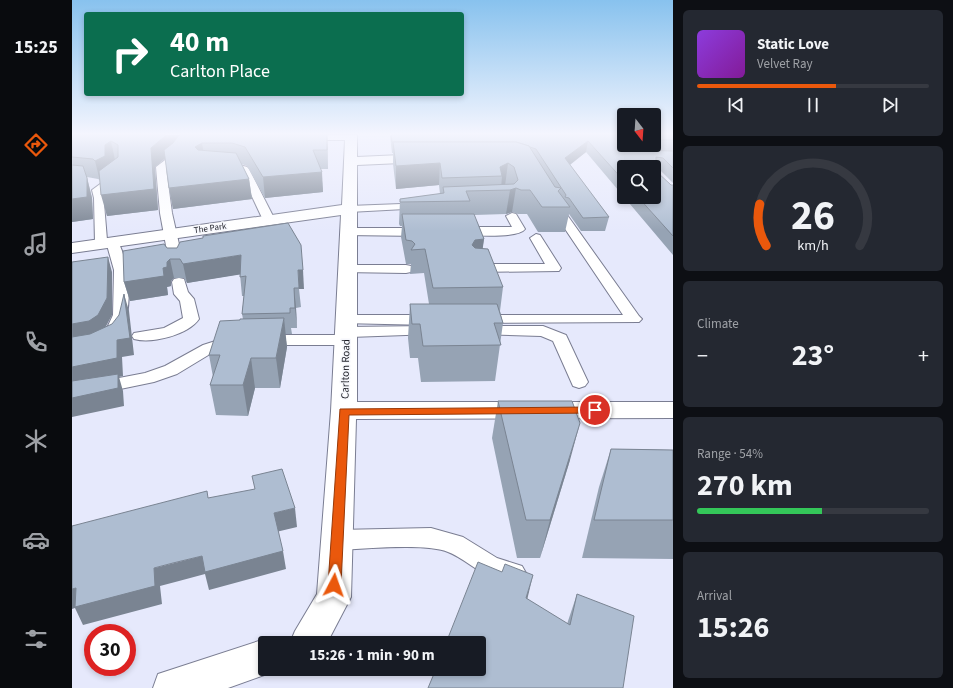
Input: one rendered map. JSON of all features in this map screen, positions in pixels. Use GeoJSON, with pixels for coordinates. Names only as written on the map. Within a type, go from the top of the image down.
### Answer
{"type":"FeatureCollection","features":[{"type":"Feature","properties":{"kind":"street","name":"Carlton Road"},"geometry":{"type":"LineString","coordinates":[[312,636],[334,597],[344,411],[350,167]]}},
{"type":"Feature","properties":{"kind":"street","name":"The Park"},"geometry":{"type":"LineString","coordinates":[[72,248],[349,209]]}},
{"type":"Feature","properties":{"kind":"street"},"geometry":{"type":"LineString","coordinates":[[344,411],[673,410]]}},
{"type":"Feature","properties":{"kind":"street"},"geometry":{"type":"LineString","coordinates":[[172,688],[258,659]]}},
{"type":"Feature","properties":{"kind":"lane"},"geometry":{"type":"LineString","coordinates":[[106,340],[111,336],[120,315],[121,270],[107,243],[99,198],[94,185],[116,177],[116,167]]}},
{"type":"Feature","properties":{"kind":"lane"},"geometry":{"type":"LineString","coordinates":[[161,167],[166,213],[176,262]]}},
{"type":"Feature","properties":{"kind":"lane"},"geometry":{"type":"LineString","coordinates":[[240,167],[244,169],[269,220]]}},
{"type":"Feature","properties":{"kind":"lane"},"geometry":{"type":"LineString","coordinates":[[349,209],[402,207]]}},
{"type":"Feature","properties":{"kind":"lane"},"geometry":{"type":"LineString","coordinates":[[560,214],[634,319],[467,326],[544,331],[560,338],[579,382]]}},
{"type":"Feature","properties":{"kind":"lane"},"geometry":{"type":"LineString","coordinates":[[451,231],[514,231],[519,229],[512,216]]}},
{"type":"Feature","properties":{"kind":"lane"},"geometry":{"type":"LineString","coordinates":[[348,232],[435,232]]}},
{"type":"Feature","properties":{"kind":"lane"},"geometry":{"type":"LineString","coordinates":[[478,268],[554,268],[536,238]]}},
{"type":"Feature","properties":{"kind":"lane"},"geometry":{"type":"LineString","coordinates":[[347,270],[406,269]]}},
{"type":"Feature","properties":{"kind":"lane"},"geometry":{"type":"LineString","coordinates":[[140,336],[184,327],[191,319],[187,299],[181,294],[179,282]]}},
{"type":"Feature","properties":{"kind":"lane"},"geometry":{"type":"LineString","coordinates":[[72,393],[148,378],[171,370],[209,348],[231,341],[345,331],[444,326]]}},
{"type":"Feature","properties":{"kind":"lane"},"geometry":{"type":"LineString","coordinates":[[338,540],[431,538],[455,544],[492,567],[514,573]]}},
{"type":"Feature","properties":{"kind":"building"},"geometry":{"type":"Polygon","coordinates":[[[72,167],[83,167],[87,178],[87,197],[72,199],[72,167]]]}},
{"type":"Feature","properties":{"kind":"building"},"geometry":{"type":"Polygon","coordinates":[[[104,167],[152,167],[154,189],[101,195],[99,171],[104,167]]]}},
{"type":"Feature","properties":{"kind":"building"},"geometry":{"type":"Polygon","coordinates":[[[166,167],[243,167],[249,179],[169,188],[166,167]]]}},
{"type":"Feature","properties":{"kind":"building"},"geometry":{"type":"Polygon","coordinates":[[[257,167],[320,167],[322,172],[263,177],[257,167]]]}},
{"type":"Feature","properties":{"kind":"building"},"geometry":{"type":"Polygon","coordinates":[[[441,167],[500,167],[502,176],[442,178],[441,167]]]}},
{"type":"Feature","properties":{"kind":"building"},"geometry":{"type":"Polygon","coordinates":[[[514,167],[542,167],[555,187],[561,188],[558,191],[570,207],[542,207],[530,190],[521,190],[516,188],[510,190],[466,191],[470,201],[400,202],[400,199],[444,193],[443,187],[514,184],[518,180],[514,167]]]}},
{"type":"Feature","properties":{"kind":"building"},"geometry":{"type":"Polygon","coordinates":[[[548,167],[572,167],[609,217],[583,218],[569,198],[565,197],[566,195],[548,167]]]}},
{"type":"Feature","properties":{"kind":"building"},"geometry":{"type":"Polygon","coordinates":[[[611,167],[617,167],[617,173],[611,167]]]}},
{"type":"Feature","properties":{"kind":"building"},"geometry":{"type":"Polygon","coordinates":[[[661,176],[671,185],[673,185],[673,236],[644,204],[661,204],[661,176]]]}},
{"type":"Feature","properties":{"kind":"building"},"geometry":{"type":"Polygon","coordinates":[[[402,214],[474,214],[484,239],[475,240],[472,245],[475,248],[488,249],[503,287],[433,288],[425,249],[411,250],[415,244],[412,241],[406,240],[402,214]]]}},
{"type":"Feature","properties":{"kind":"building"},"geometry":{"type":"Polygon","coordinates":[[[288,223],[301,245],[303,270],[298,270],[299,288],[294,288],[295,308],[290,308],[290,313],[242,314],[246,276],[240,277],[241,255],[183,264],[180,259],[170,259],[167,262],[167,267],[163,268],[164,276],[124,282],[123,251],[164,244],[167,248],[177,248],[180,242],[203,238],[203,236],[288,223]]]}},
{"type":"Feature","properties":{"kind":"building"},"geometry":{"type":"Polygon","coordinates":[[[108,257],[107,298],[98,315],[89,321],[72,324],[72,262],[108,257]]]}},
{"type":"Feature","properties":{"kind":"building"},"geometry":{"type":"Polygon","coordinates":[[[124,294],[130,338],[117,340],[117,358],[72,367],[72,337],[90,334],[112,324],[119,315],[124,294]]]}},
{"type":"Feature","properties":{"kind":"building"},"geometry":{"type":"Polygon","coordinates":[[[410,304],[497,304],[503,323],[494,323],[501,345],[423,346],[420,324],[412,324],[410,304]]]}},
{"type":"Feature","properties":{"kind":"building"},"geometry":{"type":"Polygon","coordinates":[[[284,318],[276,358],[251,358],[243,385],[210,385],[220,355],[209,355],[220,321],[284,318]]]}},
{"type":"Feature","properties":{"kind":"building"},"geometry":{"type":"Polygon","coordinates":[[[118,374],[118,388],[72,398],[72,381],[118,374]]]}},
{"type":"Feature","properties":{"kind":"building"},"geometry":{"type":"Polygon","coordinates":[[[498,401],[572,401],[580,423],[550,520],[526,520],[498,401]]]}},
{"type":"Feature","properties":{"kind":"building"},"geometry":{"type":"Polygon","coordinates":[[[611,449],[673,450],[673,520],[594,520],[611,449]]]}},
{"type":"Feature","properties":{"kind":"building"},"geometry":{"type":"Polygon","coordinates":[[[282,469],[295,508],[274,513],[283,551],[205,572],[202,556],[154,568],[155,586],[75,607],[76,588],[72,589],[72,526],[207,491],[208,498],[255,489],[252,476],[282,469]]]}},
{"type":"Feature","properties":{"kind":"building"},"geometry":{"type":"Polygon","coordinates":[[[478,562],[502,572],[505,564],[533,575],[526,598],[570,625],[577,594],[634,616],[623,688],[428,688],[433,676],[486,676],[486,636],[449,636],[478,562]]]}},
{"type":"Feature","properties":{"kind":"route"},"geometry":{"type":"LineString","coordinates":[[334,585],[339,523],[344,411],[595,410]]}}]}
